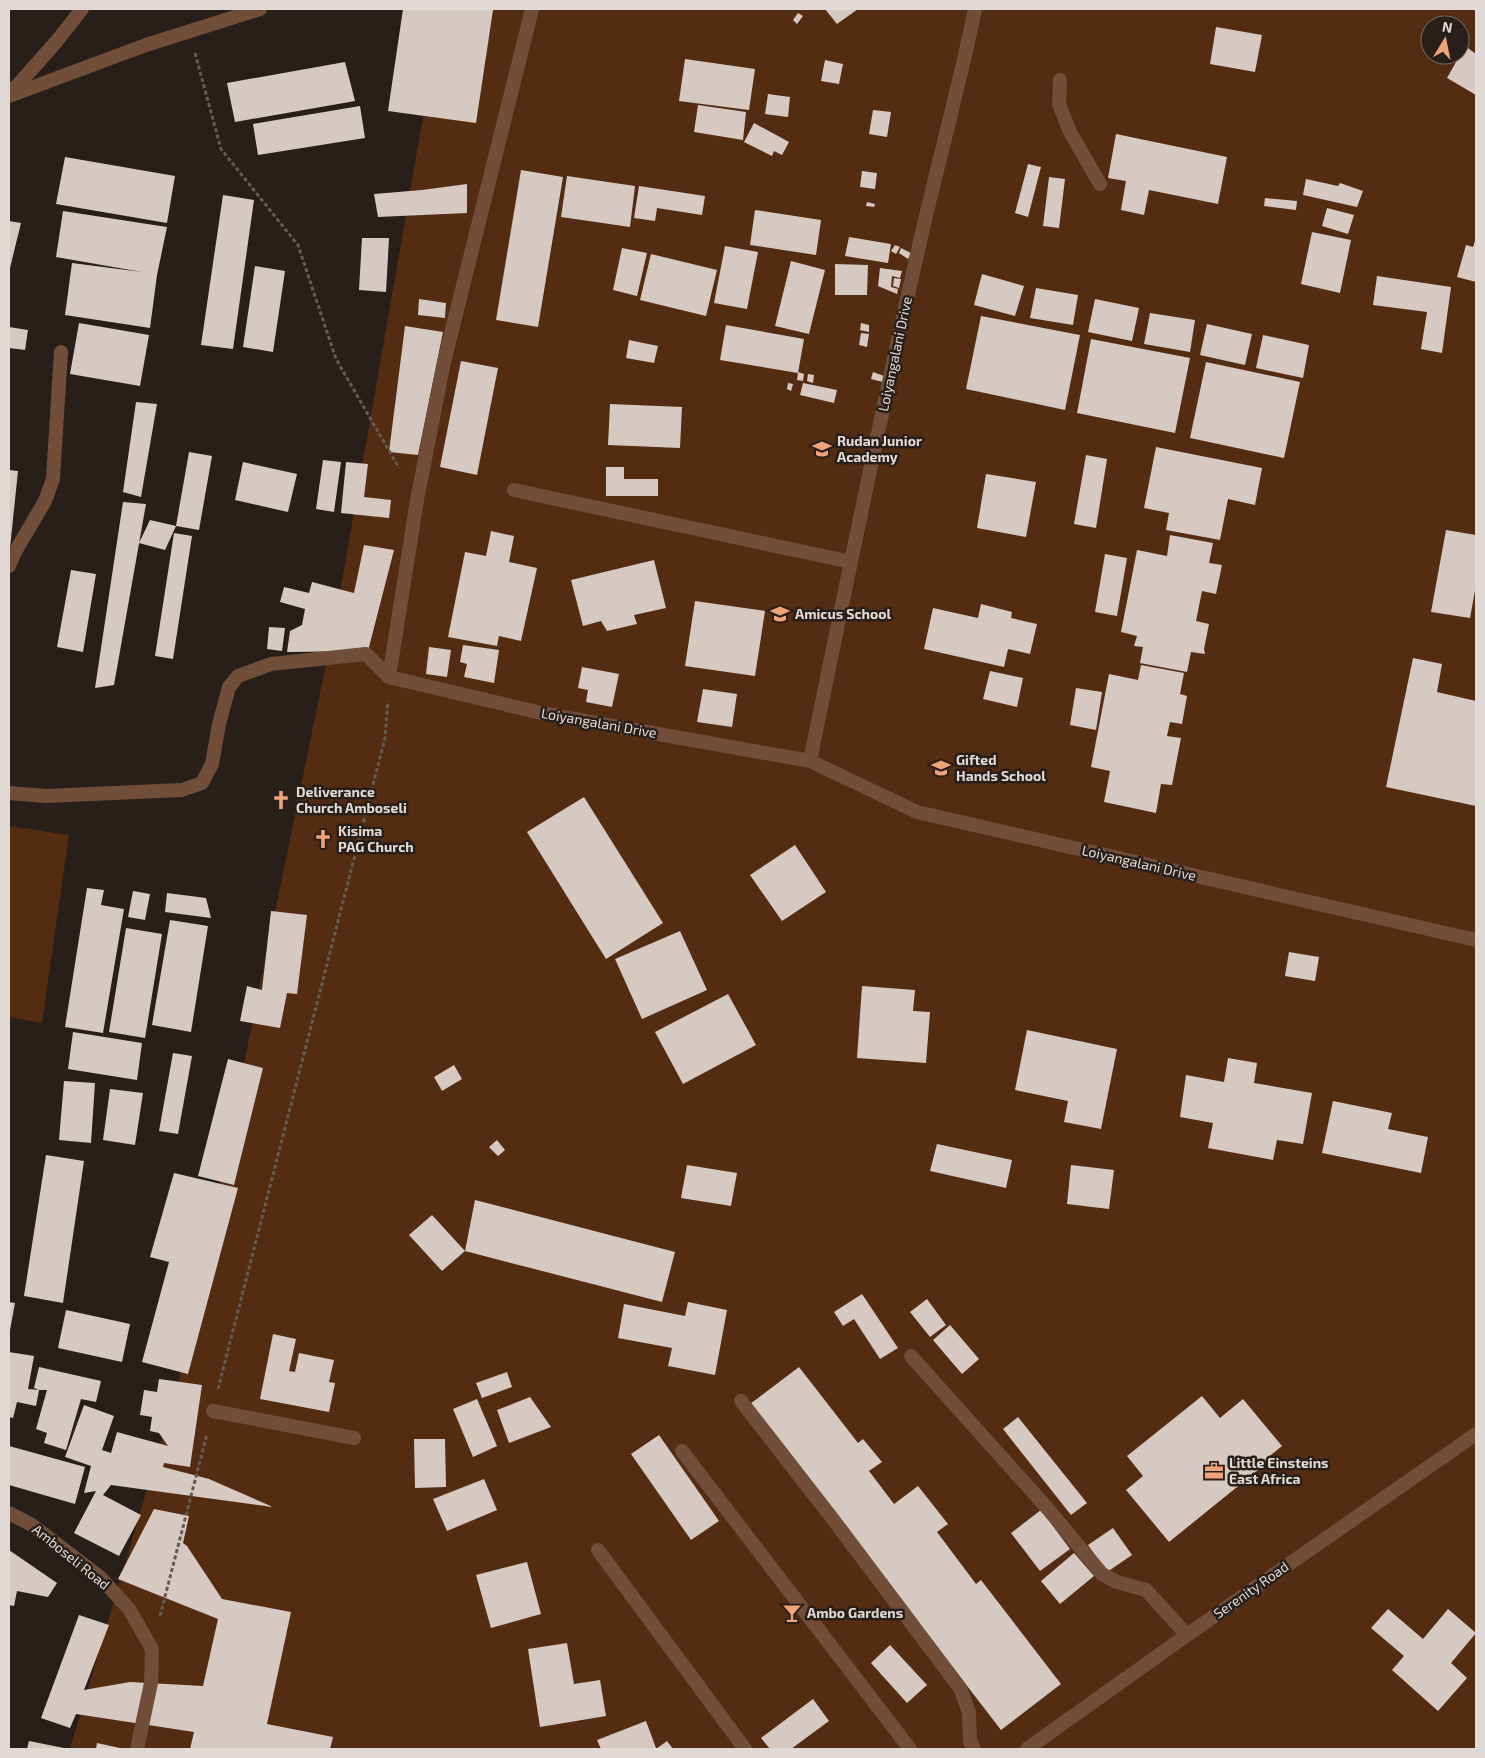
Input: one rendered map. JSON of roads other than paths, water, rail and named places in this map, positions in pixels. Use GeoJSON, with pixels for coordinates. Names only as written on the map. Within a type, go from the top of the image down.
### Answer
{"type":"FeatureCollection","features":[{"type":"Feature","properties":{"kind":"street"},"geometry":{"type":"LineString","coordinates":[[9,91],[17,86],[82,9]]}},
{"type":"Feature","properties":{"kind":"street"},"geometry":{"type":"LineString","coordinates":[[9,96],[146,46],[260,9]]}},
{"type":"Feature","properties":{"kind":"street"},"geometry":{"type":"LineString","coordinates":[[390,677],[417,500],[444,362],[532,9]]}},
{"type":"Feature","properties":{"kind":"street","name":"Loiyangalani Drive"},"geometry":{"type":"LineString","coordinates":[[810,761],[919,244],[964,63],[975,9]]}},
{"type":"Feature","properties":{"kind":"street"},"geometry":{"type":"LineString","coordinates":[[1060,80],[1059,104],[1070,132],[1100,184]]}},
{"type":"Feature","properties":{"kind":"street"},"geometry":{"type":"LineString","coordinates":[[9,566],[15,552],[45,501],[53,479],[61,352]]}},
{"type":"Feature","properties":{"kind":"street"},"geometry":{"type":"LineString","coordinates":[[514,490],[851,562]]}},
{"type":"Feature","properties":{"kind":"street"},"geometry":{"type":"LineString","coordinates":[[9,793],[46,796],[182,790],[202,782],[212,764],[219,724],[229,687],[238,676],[271,664],[366,654],[390,677]]}},
{"type":"Feature","properties":{"kind":"street","name":"Loiyangalani Drive"},"geometry":{"type":"LineString","coordinates":[[390,677],[541,713],[810,761],[917,812],[1476,940]]}},
{"type":"Feature","properties":{"kind":"street"},"geometry":{"type":"LineString","coordinates":[[912,1356],[1048,1509],[1102,1574],[1117,1582],[1146,1590],[1186,1635]]}},
{"type":"Feature","properties":{"kind":"street"},"geometry":{"type":"LineString","coordinates":[[741,1401],[960,1688],[969,1712],[970,1741],[974,1749]]}},
{"type":"Feature","properties":{"kind":"street"},"geometry":{"type":"LineString","coordinates":[[213,1411],[354,1438]]}},
{"type":"Feature","properties":{"kind":"street","name":"Serenity Road"},"geometry":{"type":"LineString","coordinates":[[1027,1749],[1186,1635],[1476,1434]]}},
{"type":"Feature","properties":{"kind":"street"},"geometry":{"type":"LineString","coordinates":[[682,1452],[910,1749]]}},
{"type":"Feature","properties":{"kind":"street","name":"Amboseli Road"},"geometry":{"type":"LineString","coordinates":[[9,1514],[32,1525],[100,1577],[129,1608],[152,1648],[151,1683],[137,1749]]}},
{"type":"Feature","properties":{"kind":"street"},"geometry":{"type":"LineString","coordinates":[[598,1550],[745,1749]]}},
{"type":"Feature","properties":{"kind":"place","name":"Rudan Junior Academy"},"geometry":{"type":"Point","coordinates":[822,449]}},
{"type":"Feature","properties":{"kind":"place","name":"Amicus School"},"geometry":{"type":"Point","coordinates":[780,614]}},
{"type":"Feature","properties":{"kind":"place","name":"Gifted Hands School"},"geometry":{"type":"Point","coordinates":[941,768]}},
{"type":"Feature","properties":{"kind":"place","name":"Deliverance Church Amboseli"},"geometry":{"type":"Point","coordinates":[281,800]}},
{"type":"Feature","properties":{"kind":"place","name":"Kisima PAG Church"},"geometry":{"type":"Point","coordinates":[323,839]}},
{"type":"Feature","properties":{"kind":"place","name":"Little Einsteins East Africa"},"geometry":{"type":"Point","coordinates":[1214,1471]}},
{"type":"Feature","properties":{"kind":"place","name":"Ambo Gardens"},"geometry":{"type":"Point","coordinates":[792,1613]}}]}
